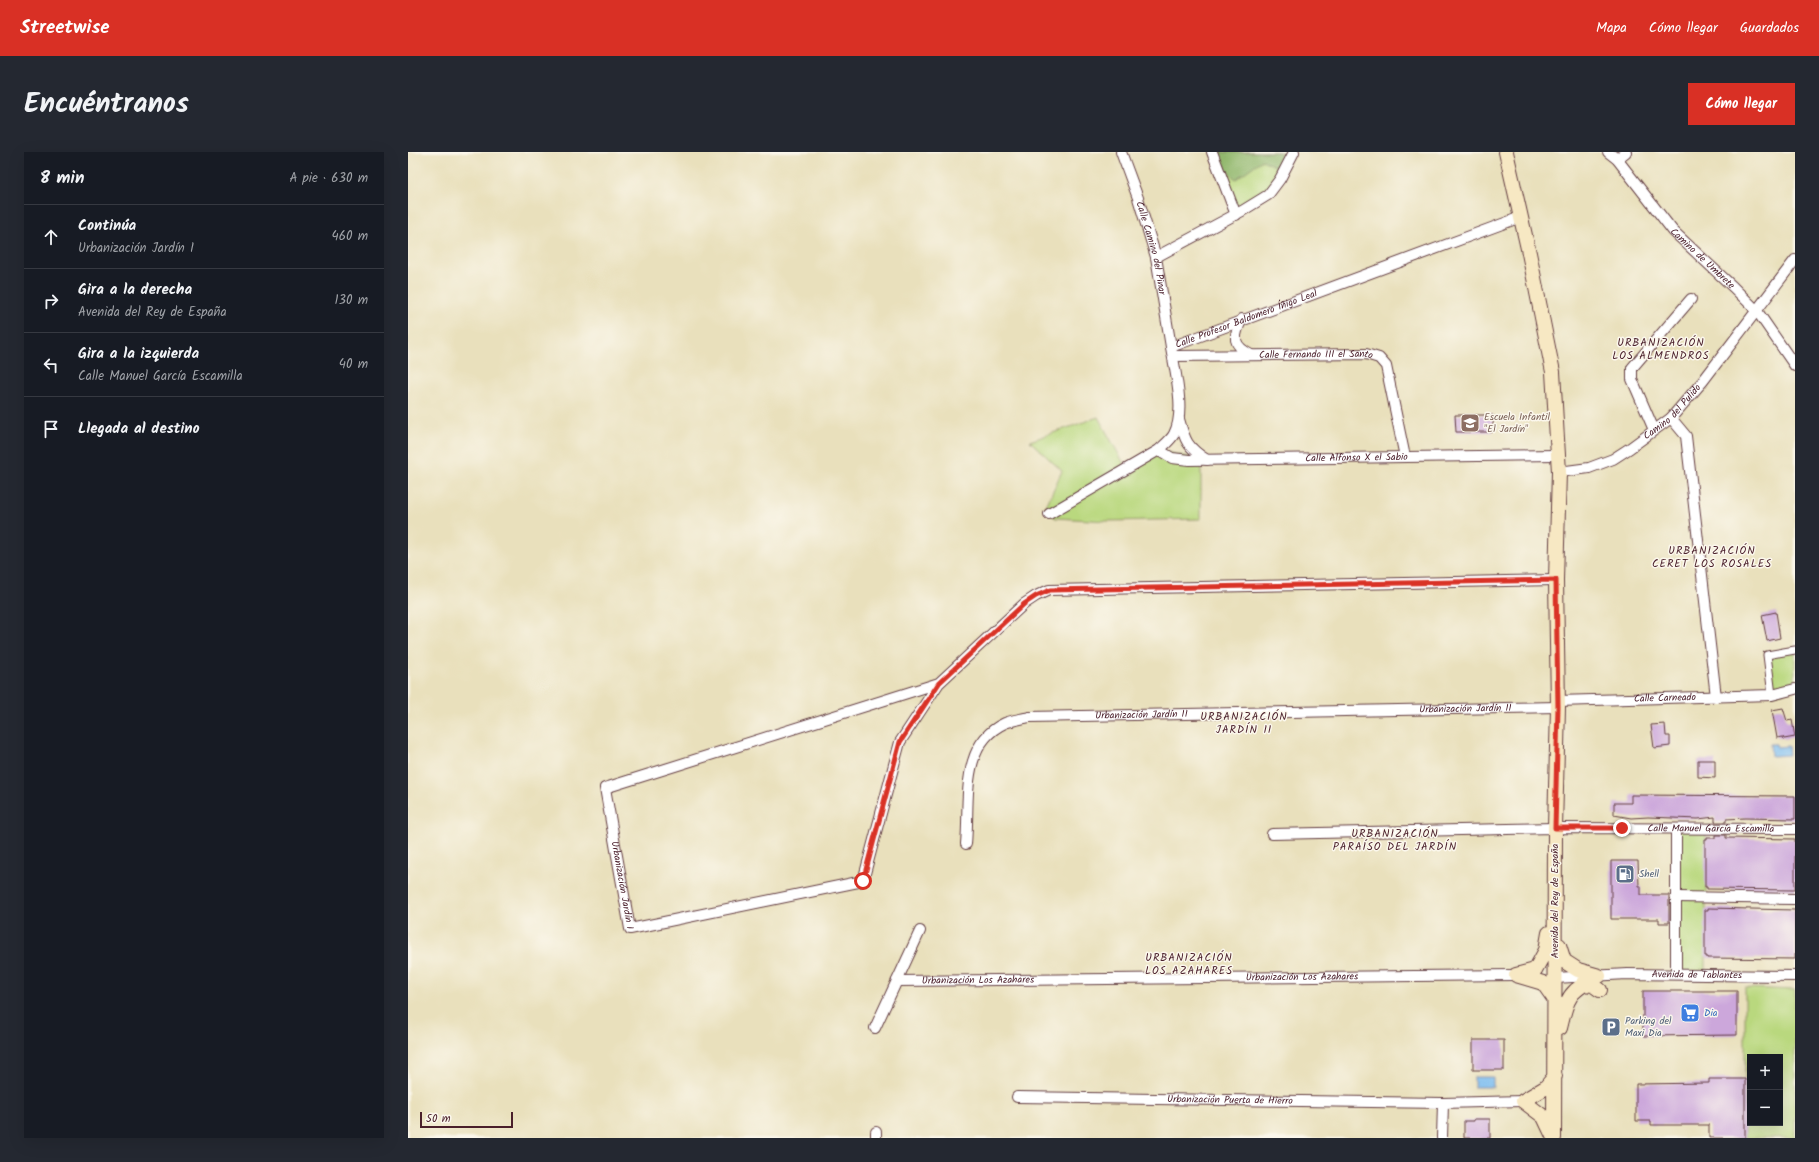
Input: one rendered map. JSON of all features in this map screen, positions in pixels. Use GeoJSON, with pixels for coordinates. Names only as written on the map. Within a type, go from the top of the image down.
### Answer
{"type":"FeatureCollection","features":[{"type":"Feature","properties":{"kind":"main road","name":"Avenida del Rey de España"},"geometry":{"type":"LineString","coordinates":[[1506,152],[1553,372],[1559,472],[1556,580],[1558,704],[1555,828],[1554,1138]]}},
{"type":"Feature","properties":{"kind":"main road"},"geometry":{"type":"LineString","coordinates":[[1516,975],[1535,970],[1546,950],[1555,889]]}},
{"type":"Feature","properties":{"kind":"main road"},"geometry":{"type":"LineString","coordinates":[[1555,934],[1564,961],[1578,970],[1600,976]]}},
{"type":"Feature","properties":{"kind":"main road"},"geometry":{"type":"LineString","coordinates":[[1516,975],[1543,983],[1555,1000]]}},
{"type":"Feature","properties":{"kind":"main road"},"geometry":{"type":"LineString","coordinates":[[1523,1101],[1545,1088],[1555,1073],[1560,1030],[1567,1002],[1578,987],[1600,976]]}},
{"type":"Feature","properties":{"kind":"main road"},"geometry":{"type":"LineString","coordinates":[[1582,984],[1594,985],[1600,990]]}},
{"type":"Feature","properties":{"kind":"main road"},"geometry":{"type":"LineString","coordinates":[[1523,1101],[1545,1102],[1555,1112]]}},
{"type":"Feature","properties":{"kind":"main road"},"geometry":{"type":"LineString","coordinates":[[1523,1101],[1544,1117],[1554,1138]]}},
{"type":"Feature","properties":{"kind":"street","name":"Calle Camino del Pinar"},"geometry":{"type":"LineString","coordinates":[[1121,152],[1138,198],[1156,257],[1172,352]]}},
{"type":"Feature","properties":{"kind":"street"},"geometry":{"type":"LineString","coordinates":[[1212,152],[1236,215]]}},
{"type":"Feature","properties":{"kind":"street","name":"Camino de Umbrete"},"geometry":{"type":"LineString","coordinates":[[1608,152],[1617,159],[1673,231],[1757,311],[1795,366]]}},
{"type":"Feature","properties":{"kind":"street"},"geometry":{"type":"LineString","coordinates":[[1617,159],[1626,152]]}},
{"type":"Feature","properties":{"kind":"street"},"geometry":{"type":"LineString","coordinates":[[1156,257],[1236,215],[1268,196],[1280,179],[1293,153]]}},
{"type":"Feature","properties":{"kind":"street","name":"Calle Profesor Baldomero Íñigo Leal"},"geometry":{"type":"LineString","coordinates":[[1049,514],[1159,450],[1174,435],[1179,418],[1179,403],[1172,352],[1242,319],[1521,217]]}},
{"type":"Feature","properties":{"kind":"street","name":"Camino del Pulido"},"geometry":{"type":"LineString","coordinates":[[1559,472],[1589,468],[1613,459],[1671,418],[1703,381],[1795,260]]}},
{"type":"Feature","properties":{"kind":"street"},"geometry":{"type":"LineString","coordinates":[[1654,430],[1632,379],[1632,368],[1691,299]]}},
{"type":"Feature","properties":{"kind":"street"},"geometry":{"type":"LineString","coordinates":[[1242,319],[1236,332],[1235,340],[1240,349],[1253,356]]}},
{"type":"Feature","properties":{"kind":"street","name":"Calle Fernando III el Santo"},"geometry":{"type":"LineString","coordinates":[[1172,352],[1253,356],[1366,354],[1379,358],[1386,366],[1405,457]]}},
{"type":"Feature","properties":{"kind":"street"},"geometry":{"type":"LineString","coordinates":[[1179,418],[1184,434],[1192,450],[1207,460]]}},
{"type":"Feature","properties":{"kind":"street"},"geometry":{"type":"LineString","coordinates":[[1671,418],[1686,436],[1716,697]]}},
{"type":"Feature","properties":{"kind":"street","name":"Calle Alfonso X el Sabio"},"geometry":{"type":"LineString","coordinates":[[1159,450],[1172,458],[1189,460],[1557,455]]}},
{"type":"Feature","properties":{"kind":"street","name":"Urbanización Jardín I"},"geometry":{"type":"LineString","coordinates":[[939,683],[605,788],[630,929],[863,881],[900,742],[939,683],[1024,604],[1036,596],[1050,590],[1556,580]]}},
{"type":"Feature","properties":{"kind":"street"},"geometry":{"type":"LineString","coordinates":[[1772,695],[1767,655],[1795,650]]}},
{"type":"Feature","properties":{"kind":"street","name":"Calle Carneado"},"geometry":{"type":"LineString","coordinates":[[1558,704],[1772,695],[1795,689]]}},
{"type":"Feature","properties":{"kind":"street","name":"Urbanización Jardín II"},"geometry":{"type":"LineString","coordinates":[[966,844],[969,780],[974,756],[986,735],[1006,722],[1029,717],[1558,704]]}},
{"type":"Feature","properties":{"kind":"street"},"geometry":{"type":"LineString","coordinates":[[1272,834],[1555,828]]}},
{"type":"Feature","properties":{"kind":"street","name":"Calle Manuel García Escamilla"},"geometry":{"type":"LineString","coordinates":[[1555,828],[1795,829]]}},
{"type":"Feature","properties":{"kind":"street"},"geometry":{"type":"LineString","coordinates":[[1676,829],[1676,974]]}},
{"type":"Feature","properties":{"kind":"street"},"geometry":{"type":"LineString","coordinates":[[1677,897],[1795,898]]}},
{"type":"Feature","properties":{"kind":"street"},"geometry":{"type":"LineString","coordinates":[[875,1028],[920,932]]}},
{"type":"Feature","properties":{"kind":"street","name":"Avenida de Tablantes"},"geometry":{"type":"LineString","coordinates":[[1555,978],[1676,974],[1795,976]]}},
{"type":"Feature","properties":{"kind":"street","name":"Urbanización Los Azahares"},"geometry":{"type":"LineString","coordinates":[[897,981],[1516,975]]}},
{"type":"Feature","properties":{"kind":"street","name":"Urbanización Puerta de Hierro"},"geometry":{"type":"LineString","coordinates":[[1017,1097],[1443,1103],[1523,1101]]}},
{"type":"Feature","properties":{"kind":"street"},"geometry":{"type":"LineString","coordinates":[[1442,1138],[1443,1103]]}},
{"type":"Feature","properties":{"kind":"green space"},"geometry":{"type":"Polygon","coordinates":[[[1212,152],[1291,152],[1280,179],[1236,215],[1212,152]]]}},
{"type":"Feature","properties":{"kind":"green space"},"geometry":{"type":"Polygon","coordinates":[[[1218,152],[1278,152],[1285,158],[1284,164],[1279,168],[1262,160],[1236,179],[1229,174],[1224,167],[1218,152]]]}},
{"type":"Feature","properties":{"kind":"green space"},"geometry":{"type":"Polygon","coordinates":[[[1098,417],[1127,469],[1159,450],[1201,460],[1201,519],[1108,521],[1056,518],[1049,514],[1046,506],[1062,471],[1030,441],[1098,417]]]}},
{"type":"Feature","properties":{"kind":"green space"},"geometry":{"type":"Polygon","coordinates":[[[1795,650],[1795,689],[1772,695],[1767,655],[1795,650]]]}},
{"type":"Feature","properties":{"kind":"green space"},"geometry":{"type":"Polygon","coordinates":[[[1676,829],[1706,829],[1706,975],[1676,974],[1676,829]]]}},
{"type":"Feature","properties":{"kind":"green space"},"geometry":{"type":"Polygon","coordinates":[[[1745,988],[1795,990],[1795,1138],[1745,1138],[1745,988]]]}},
{"type":"Feature","properties":{"kind":"water"},"geometry":{"type":"Polygon","coordinates":[[[1770,744],[1776,744],[1777,747],[1788,746],[1789,755],[1771,756],[1770,744]]]}},
{"type":"Feature","properties":{"kind":"water"},"geometry":{"type":"Polygon","coordinates":[[[1474,1077],[1493,1077],[1493,1087],[1474,1087],[1474,1077]]]}},
{"type":"Feature","properties":{"kind":"building"},"geometry":{"type":"Polygon","coordinates":[[[1455,415],[1493,415],[1493,432],[1456,432],[1455,415]]]}},
{"type":"Feature","properties":{"kind":"building"},"geometry":{"type":"Polygon","coordinates":[[[1776,612],[1780,638],[1767,641],[1762,615],[1776,612]]]}},
{"type":"Feature","properties":{"kind":"building"},"geometry":{"type":"Polygon","coordinates":[[[1783,708],[1787,721],[1792,720],[1795,737],[1784,739],[1783,737],[1777,738],[1772,710],[1783,708]]]}},
{"type":"Feature","properties":{"kind":"building"},"geometry":{"type":"Polygon","coordinates":[[[1665,724],[1666,736],[1670,736],[1670,746],[1654,748],[1651,725],[1665,724]]]}},
{"type":"Feature","properties":{"kind":"building"},"geometry":{"type":"Polygon","coordinates":[[[1698,760],[1715,760],[1715,778],[1698,777],[1698,760]]]}},
{"type":"Feature","properties":{"kind":"building"},"geometry":{"type":"Polygon","coordinates":[[[1631,795],[1795,796],[1795,819],[1745,818],[1726,819],[1726,822],[1715,822],[1715,817],[1698,819],[1648,817],[1631,818],[1614,815],[1614,803],[1631,803],[1631,795]]]}},
{"type":"Feature","properties":{"kind":"building"},"geometry":{"type":"Polygon","coordinates":[[[1715,835],[1726,835],[1726,838],[1795,839],[1795,890],[1707,889],[1707,887],[1705,887],[1705,840],[1707,840],[1707,838],[1715,838],[1715,835]]]}},
{"type":"Feature","properties":{"kind":"building"},"geometry":{"type":"Polygon","coordinates":[[[1611,861],[1638,861],[1639,886],[1641,886],[1641,895],[1669,895],[1669,923],[1659,923],[1659,919],[1611,919],[1611,861]]]}},
{"type":"Feature","properties":{"kind":"building"},"geometry":{"type":"Polygon","coordinates":[[[1708,908],[1795,910],[1795,959],[1707,958],[1707,956],[1705,956],[1705,910],[1708,910],[1708,908]]]}},
{"type":"Feature","properties":{"kind":"building","name":"Dia"},"geometry":{"type":"Polygon","coordinates":[[[1643,991],[1737,991],[1737,1035],[1643,1036],[1643,991]]]}},
{"type":"Feature","properties":{"kind":"building"},"geometry":{"type":"Polygon","coordinates":[[[1473,1040],[1504,1040],[1504,1070],[1473,1070],[1473,1040]]]}},
{"type":"Feature","properties":{"kind":"building"},"geometry":{"type":"Polygon","coordinates":[[[1709,1079],[1745,1079],[1745,1138],[1709,1138],[1709,1125],[1651,1125],[1651,1121],[1636,1121],[1636,1084],[1709,1083],[1709,1079]]]}},
{"type":"Feature","properties":{"kind":"building"},"geometry":{"type":"Polygon","coordinates":[[[1474,1119],[1490,1119],[1490,1138],[1464,1138],[1464,1121],[1474,1121],[1474,1119]]]}},
{"type":"Feature","properties":{"kind":"place","name":"Escuela Infantil \"El Jardín\""},"geometry":{"type":"Point","coordinates":[1470,423]}},
{"type":"Feature","properties":{"kind":"place","name":"Shell"},"geometry":{"type":"Point","coordinates":[1625,874]}},
{"type":"Feature","properties":{"kind":"place","name":"Dia"},"geometry":{"type":"Point","coordinates":[1690,1013]}},
{"type":"Feature","properties":{"kind":"place","name":"Parking del Maxi Dia"},"geometry":{"type":"Point","coordinates":[1611,1027]}},
{"type":"Feature","properties":{"kind":"district","name":"URBANIZACIÓN LOS ALMENDROS"},"geometry":{"type":"Point","coordinates":[1661,349]}},
{"type":"Feature","properties":{"kind":"district","name":"URBANIZACIÓN CERET LOS ROSALES"},"geometry":{"type":"Point","coordinates":[1712,557]}},
{"type":"Feature","properties":{"kind":"district","name":"URBANIZACIÓN JARDÍN II"},"geometry":{"type":"Point","coordinates":[1244,723]}},
{"type":"Feature","properties":{"kind":"district","name":"URBANIZACIÓN PARAÍSO DEL JARDÍN"},"geometry":{"type":"Point","coordinates":[1395,840]}},
{"type":"Feature","properties":{"kind":"district","name":"URBANIZACIÓN LOS AZAHARES"},"geometry":{"type":"Point","coordinates":[1189,964]}},
{"type":"Feature","properties":{"kind":"route"},"geometry":{"type":"LineString","coordinates":[[863,881],[900,742],[939,683],[1024,604],[1036,596],[1050,590],[1556,580],[1558,707],[1555,828],[1622,828]]}}]}
